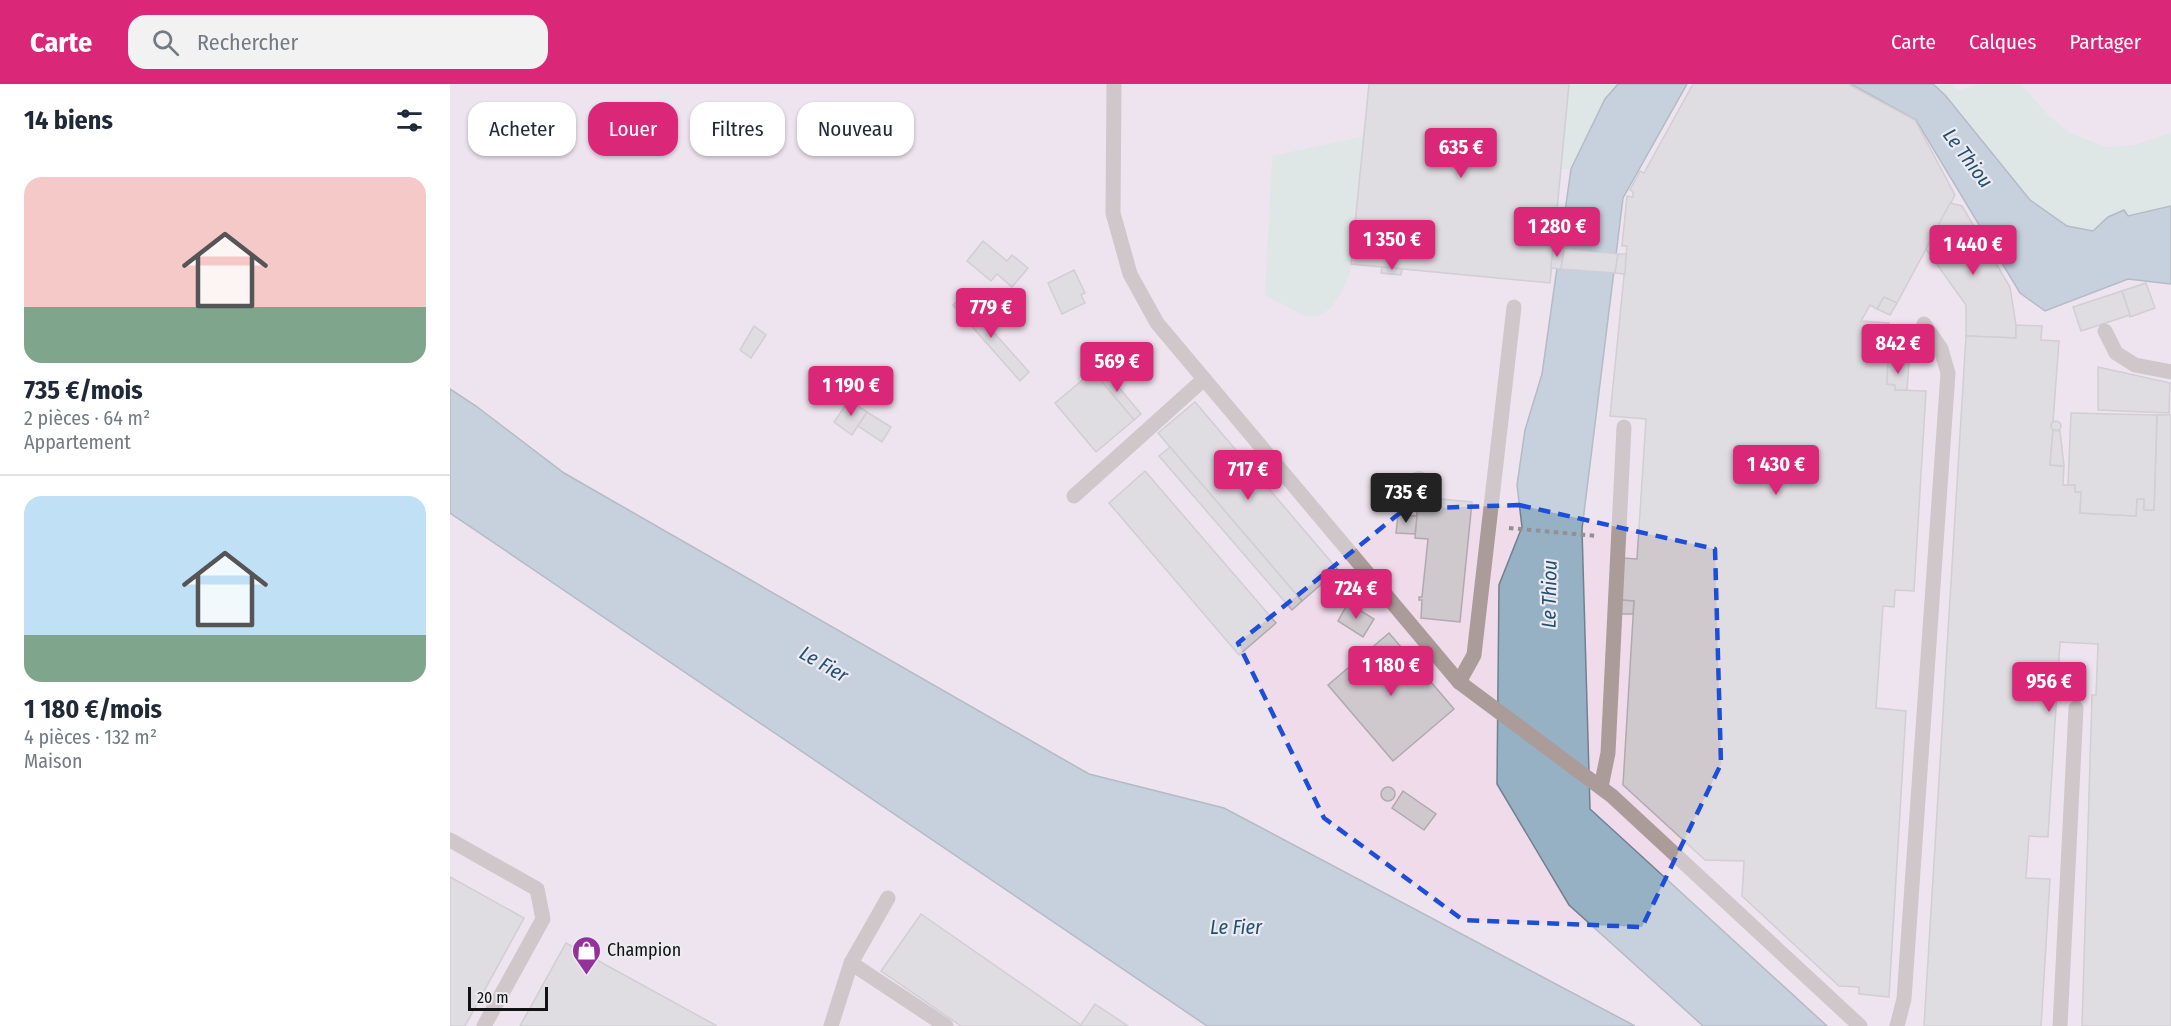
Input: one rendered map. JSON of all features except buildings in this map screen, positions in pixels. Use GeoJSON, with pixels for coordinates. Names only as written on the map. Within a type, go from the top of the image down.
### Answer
{"type":"FeatureCollection","features":[{"type":"Feature","properties":{"kind":"lane"},"geometry":{"type":"LineString","coordinates":[[1114,84],[1113,213],[1130,274],[1157,323],[1459,682],[1597,784],[1860,1026]]}},
{"type":"Feature","properties":{"kind":"lane"},"geometry":{"type":"LineString","coordinates":[[1459,682],[1474,655],[1514,307]]}},
{"type":"Feature","properties":{"kind":"lane"},"geometry":{"type":"LineString","coordinates":[[1897,1026],[1904,999],[1948,373],[1941,349],[1924,324]]}},
{"type":"Feature","properties":{"kind":"lane"},"geometry":{"type":"LineString","coordinates":[[2105,331],[2116,354],[2135,365],[2171,372]]}},
{"type":"Feature","properties":{"kind":"lane"},"geometry":{"type":"LineString","coordinates":[[1074,496],[1204,379]]}},
{"type":"Feature","properties":{"kind":"lane"},"geometry":{"type":"LineString","coordinates":[[1597,784],[1608,753],[1624,427]]}},
{"type":"Feature","properties":{"kind":"lane"},"geometry":{"type":"LineString","coordinates":[[2060,1026],[2076,708]]}},
{"type":"Feature","properties":{"kind":"lane"},"geometry":{"type":"LineString","coordinates":[[450,840],[537,889],[543,919],[484,1026]]}},
{"type":"Feature","properties":{"kind":"lane"},"geometry":{"type":"LineString","coordinates":[[831,1026],[851,963],[888,898]]}},
{"type":"Feature","properties":{"kind":"lane"},"geometry":{"type":"LineString","coordinates":[[851,963],[946,1026]]}},
{"type":"Feature","properties":{"kind":"path"},"geometry":{"type":"LineString","coordinates":[[1514,528],[1599,536]]}},
{"type":"Feature","properties":{"kind":"highlighted area"},"geometry":{"type":"Polygon","coordinates":[[[1519,505],[1715,549],[1721,764],[1642,927],[1463,920],[1324,818],[1238,643],[1405,509],[1519,505]]]}},
{"type":"Feature","properties":{"kind":"shaded area"},"geometry":{"type":"Polygon","coordinates":[[[450,84],[2171,84],[2171,1026],[450,1026],[450,84]]]}},
{"type":"Feature","properties":{"kind":"green space"},"geometry":{"type":"Polygon","coordinates":[[[1569,84],[1618,84],[1605,99],[1571,169],[1561,169],[1569,84]]]}},
{"type":"Feature","properties":{"kind":"green space"},"geometry":{"type":"Polygon","coordinates":[[[1933,84],[1952,84],[1959,91],[1977,84],[2021,84],[2049,116],[2070,133],[2106,147],[2134,145],[2171,133],[2171,206],[2128,216],[2108,217],[2093,231],[2067,226],[2030,200],[1945,95],[1933,84]]]}},
{"type":"Feature","properties":{"kind":"green space"},"geometry":{"type":"Polygon","coordinates":[[[1364,136],[1351,270],[1342,292],[1331,308],[1319,316],[1305,316],[1265,295],[1272,156],[1364,136]]]}},
{"type":"Feature","properties":{"kind":"water","name":"Le Thiou"},"geometry":{"type":"Polygon","coordinates":[[[1618,84],[1687,84],[1623,198],[1582,529],[1590,809],[1827,1026],[1703,1026],[1569,905],[1497,784],[1499,585],[1522,527],[1517,485],[1525,430],[1542,374],[1571,169],[1605,99],[1618,84]]]}},
{"type":"Feature","properties":{"kind":"water","name":"Le Thiou"},"geometry":{"type":"Polygon","coordinates":[[[1851,84],[1933,84],[1945,95],[2030,200],[2067,226],[2093,231],[2108,217],[2124,210],[2128,216],[2171,206],[2171,284],[2128,279],[2045,311],[2020,293],[1916,120],[1851,84]]]}},
{"type":"Feature","properties":{"kind":"water","name":"Le Fier"},"geometry":{"type":"Polygon","coordinates":[[[450,389],[564,473],[1089,774],[1224,808],[1635,1026],[1207,1026],[450,513],[450,389]]]}},
{"type":"Feature","properties":{"kind":"place","name":"Champion"},"geometry":{"type":"Point","coordinates":[586,976]}}]}
